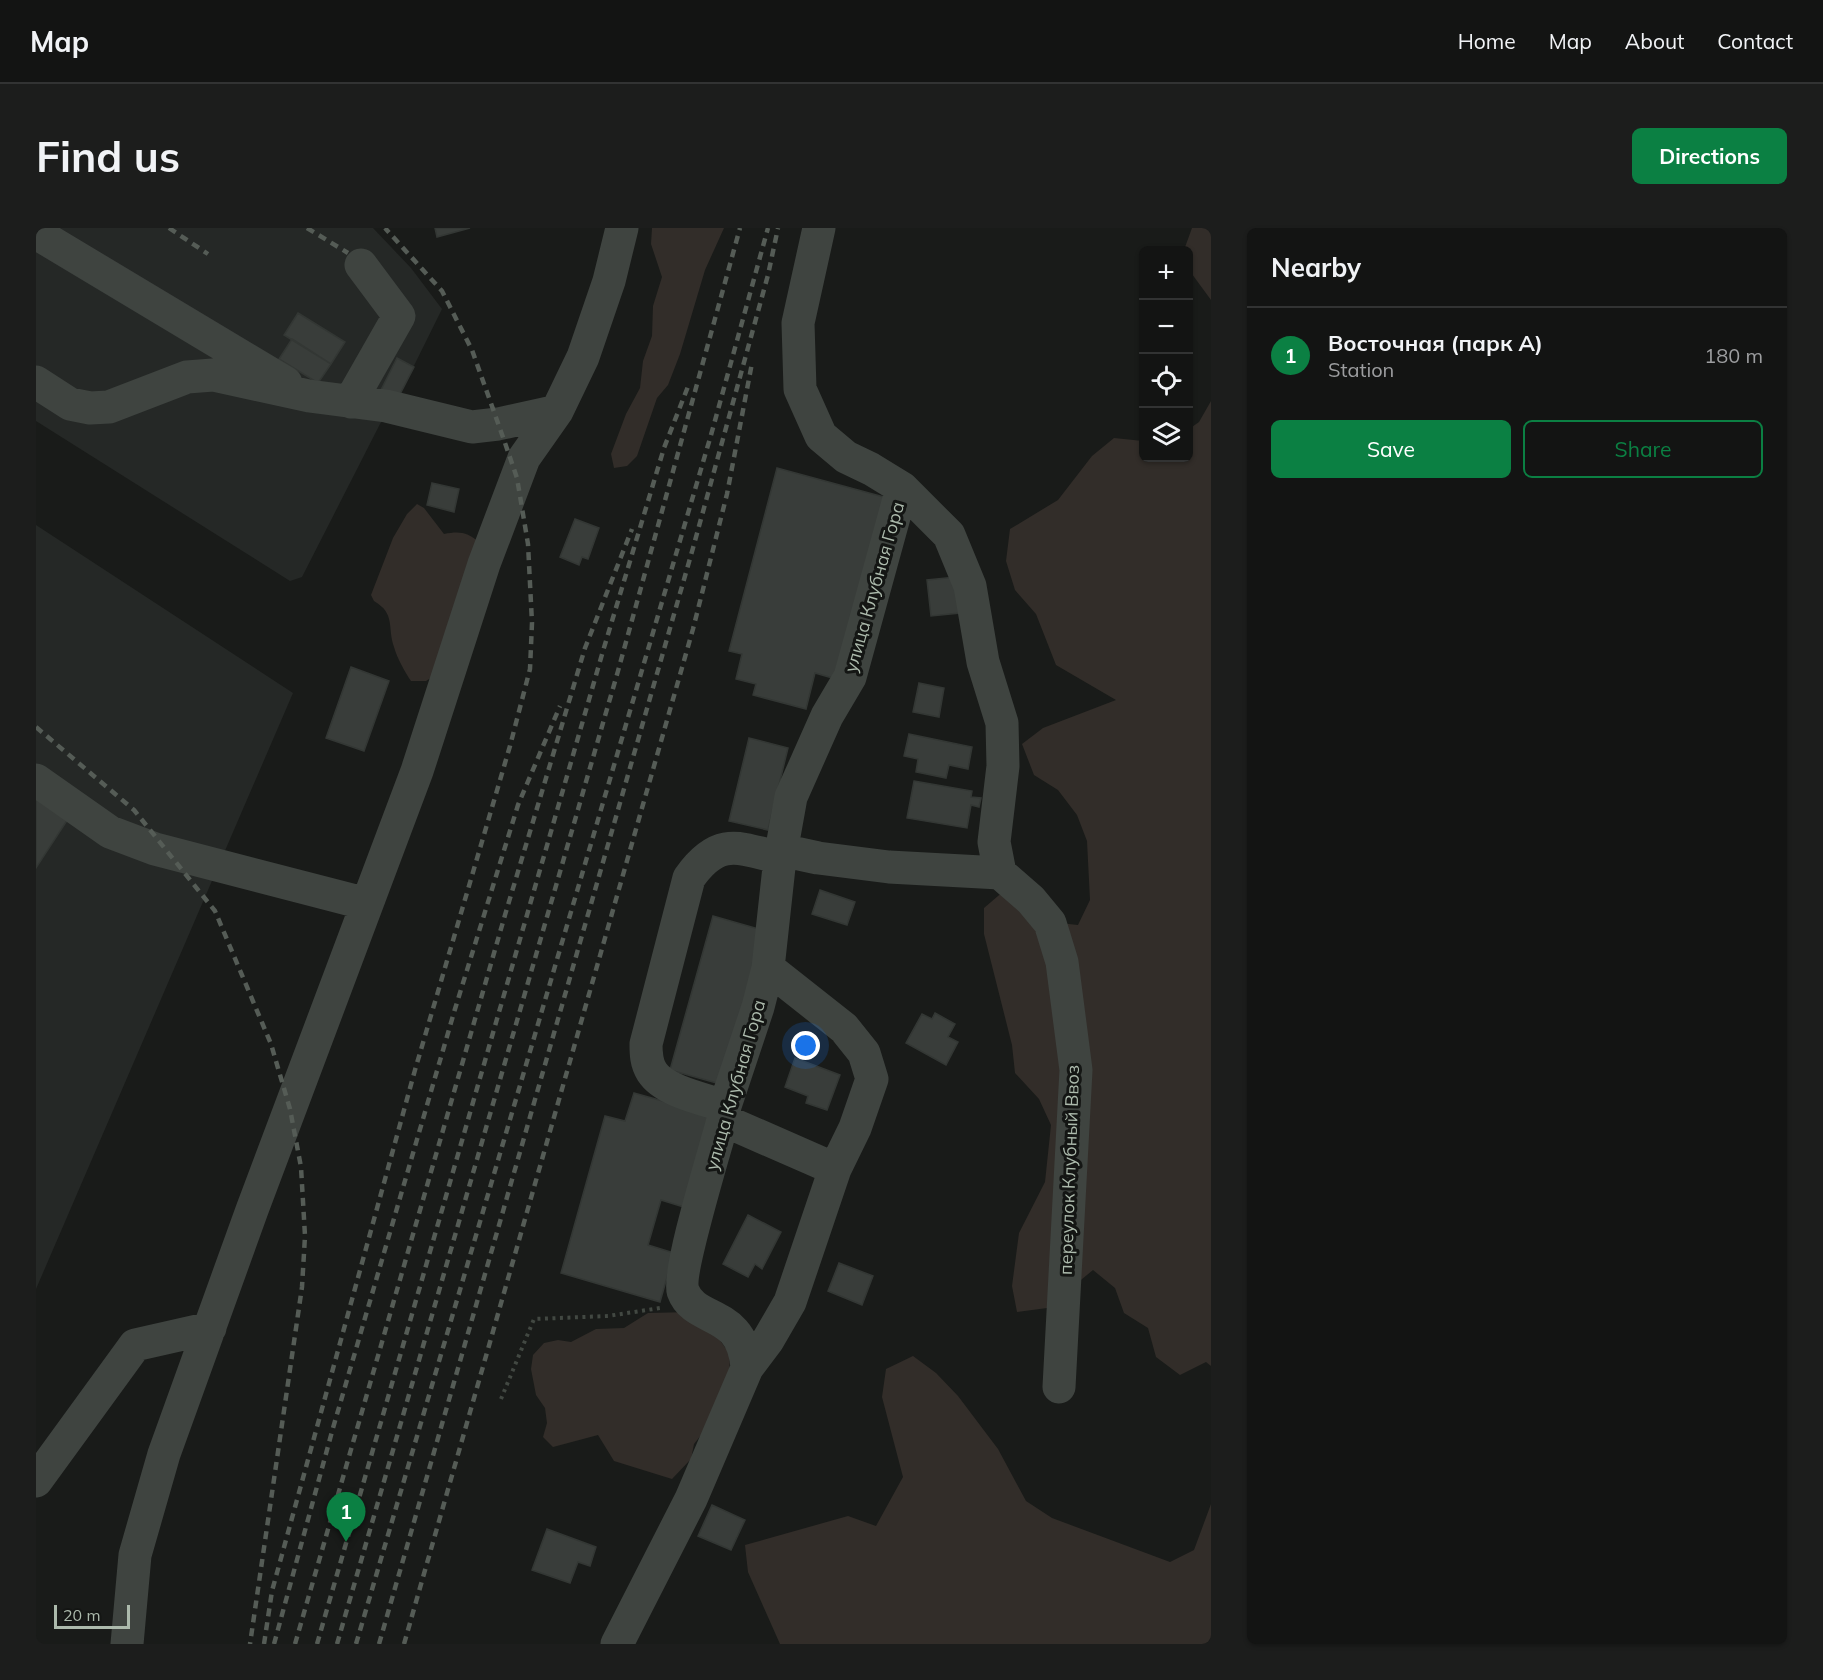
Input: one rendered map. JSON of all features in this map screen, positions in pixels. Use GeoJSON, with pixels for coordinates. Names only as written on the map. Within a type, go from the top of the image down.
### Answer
{"type":"FeatureCollection","features":[{"type":"Feature","properties":{"kind":"street"},"geometry":{"type":"LineString","coordinates":[[101,1644],[128,1630],[135,1555],[164,1454],[417,771],[484,564],[524,458],[557,411],[583,357],[609,281],[622,228]]}},
{"type":"Feature","properties":{"kind":"street"},"geometry":{"type":"LineString","coordinates":[[819,228],[798,323],[800,389],[821,436],[846,457],[902,488],[949,535],[970,586],[983,662],[1002,723],[1003,766],[994,842],[1000,873],[889,867],[738,848],[714,851],[700,861],[689,878],[646,1044],[647,1060],[652,1072],[665,1085],[835,1169]]}},
{"type":"Feature","properties":{"kind":"street"},"geometry":{"type":"LineString","coordinates":[[36,232],[309,396]]}},
{"type":"Feature","properties":{"kind":"street"},"geometry":{"type":"LineString","coordinates":[[350,402],[399,316],[361,266]]}},
{"type":"Feature","properties":{"kind":"street"},"geometry":{"type":"LineString","coordinates":[[166,310],[181,340],[185,362],[177,380]]}},
{"type":"Feature","properties":{"kind":"street"},"geometry":{"type":"LineString","coordinates":[[36,382],[70,404],[90,408],[109,407],[187,377],[213,375],[309,396],[386,406],[472,427],[498,424],[557,411]]}},
{"type":"Feature","properties":{"kind":"street","name":"улица Клубная Гора"},"geometry":{"type":"LineString","coordinates":[[683,1290],[690,1241],[724,1113],[768,968],[781,854],[791,797],[826,716],[850,677],[902,488]]}},
{"type":"Feature","properties":{"kind":"street"},"geometry":{"type":"LineString","coordinates":[[36,780],[110,832],[155,849],[367,904]]}},
{"type":"Feature","properties":{"kind":"street","name":"переулок Клубный Ввоз"},"geometry":{"type":"LineString","coordinates":[[1000,873],[1030,900],[1050,923],[1062,962],[1076,1070],[1059,1387]]}},
{"type":"Feature","properties":{"kind":"street"},"geometry":{"type":"LineString","coordinates":[[617,1644],[691,1499],[747,1368],[768,1340],[790,1302],[835,1169],[855,1128],[872,1079],[864,1053],[844,1028],[768,968]]}},
{"type":"Feature","properties":{"kind":"street"},"geometry":{"type":"LineString","coordinates":[[683,1290],[692,1304],[725,1322],[735,1332],[746,1353],[747,1368]]}},
{"type":"Feature","properties":{"kind":"street"},"geometry":{"type":"LineString","coordinates":[[36,1481],[135,1345],[210,1328]]}},
{"type":"Feature","properties":{"kind":"path"},"geometry":{"type":"LineString","coordinates":[[501,1399],[534,1319],[608,1316],[668,1306],[683,1290]]}},
{"type":"Feature","properties":{"kind":"shaded area"},"geometry":{"type":"Polygon","coordinates":[[[36,228],[373,228],[411,268],[442,309],[398,398],[380,424],[302,577],[290,581],[36,421],[36,228]]]}},
{"type":"Feature","properties":{"kind":"shaded area"},"geometry":{"type":"Polygon","coordinates":[[[652,228],[724,228],[705,270],[680,354],[668,385],[657,398],[637,456],[627,466],[614,468],[611,454],[626,414],[640,388],[643,361],[652,336],[653,306],[662,277],[651,244],[652,228]]]}},
{"type":"Feature","properties":{"kind":"shaded area"},"geometry":{"type":"Polygon","coordinates":[[[1192,228],[1211,228],[1211,300],[1193,275],[1193,246],[1185,246],[1192,228]]]}},
{"type":"Feature","properties":{"kind":"shaded area"},"geometry":{"type":"Polygon","coordinates":[[[1211,401],[1211,1366],[1206,1362],[1180,1375],[1156,1357],[1148,1328],[1124,1313],[1115,1288],[1093,1270],[1047,1308],[1017,1312],[1012,1286],[1019,1233],[1045,1182],[1051,1125],[1039,1099],[1015,1073],[1012,1045],[984,934],[984,908],[1005,890],[1050,922],[1078,925],[1090,900],[1087,841],[1077,815],[1058,790],[1034,775],[1022,744],[1043,728],[1116,700],[1056,665],[1036,614],[1015,590],[1006,561],[1010,529],[1058,500],[1092,456],[1114,438],[1139,441],[1139,462],[1193,462],[1193,426],[1199,422],[1211,401]]]}},
{"type":"Feature","properties":{"kind":"shaded area"},"geometry":{"type":"Polygon","coordinates":[[[417,504],[424,508],[444,534],[463,533],[480,543],[437,674],[426,681],[411,681],[395,651],[388,616],[371,595],[393,538],[407,514],[417,504]]]}},
{"type":"Feature","properties":{"kind":"shaded area"},"geometry":{"type":"Polygon","coordinates":[[[36,525],[293,693],[36,1289],[36,525]]]}},
{"type":"Feature","properties":{"kind":"shaded area"},"geometry":{"type":"Polygon","coordinates":[[[692,1312],[713,1331],[730,1354],[729,1384],[712,1421],[694,1444],[691,1459],[672,1479],[614,1461],[598,1435],[553,1447],[543,1437],[547,1423],[545,1408],[536,1395],[531,1369],[533,1355],[544,1343],[558,1340],[571,1342],[596,1329],[624,1328],[648,1313],[692,1312]]]}},
{"type":"Feature","properties":{"kind":"shaded area"},"geometry":{"type":"Polygon","coordinates":[[[913,1356],[936,1373],[958,1396],[998,1449],[1026,1501],[1052,1518],[1170,1562],[1194,1550],[1211,1504],[1211,1644],[780,1644],[748,1572],[745,1545],[848,1516],[876,1526],[903,1477],[882,1397],[886,1369],[913,1356]]]}},
{"type":"Feature","properties":{"kind":"building"},"geometry":{"type":"Polygon","coordinates":[[[435,228],[470,228],[437,237],[435,228]]]}},
{"type":"Feature","properties":{"kind":"building"},"geometry":{"type":"Polygon","coordinates":[[[298,313],[345,342],[331,364],[284,335],[298,313]]]}},
{"type":"Feature","properties":{"kind":"building"},"geometry":{"type":"Polygon","coordinates":[[[292,339],[331,364],[318,383],[279,359],[292,339]]]}},
{"type":"Feature","properties":{"kind":"building"},"geometry":{"type":"Polygon","coordinates":[[[397,358],[414,367],[398,398],[381,390],[397,358]]]}},
{"type":"Feature","properties":{"kind":"building"},"geometry":{"type":"Polygon","coordinates":[[[777,468],[884,497],[836,679],[815,673],[806,709],[753,695],[756,684],[736,679],[742,654],[729,651],[777,468]]]}},
{"type":"Feature","properties":{"kind":"building"},"geometry":{"type":"Polygon","coordinates":[[[432,483],[459,489],[454,512],[427,505],[432,483]]]}},
{"type":"Feature","properties":{"kind":"building"},"geometry":{"type":"Polygon","coordinates":[[[575,519],[599,528],[588,559],[582,557],[579,565],[560,557],[575,519]]]}},
{"type":"Feature","properties":{"kind":"building"},"geometry":{"type":"Polygon","coordinates":[[[956,577],[960,613],[931,616],[927,580],[956,577]]]}},
{"type":"Feature","properties":{"kind":"building"},"geometry":{"type":"Polygon","coordinates":[[[351,667],[389,681],[364,751],[326,738],[351,667]]]}},
{"type":"Feature","properties":{"kind":"building"},"geometry":{"type":"Polygon","coordinates":[[[919,683],[944,688],[939,717],[913,712],[919,683]]]}},
{"type":"Feature","properties":{"kind":"building"},"geometry":{"type":"Polygon","coordinates":[[[909,734],[972,747],[968,769],[949,765],[946,778],[916,772],[918,759],[904,756],[909,734]]]}},
{"type":"Feature","properties":{"kind":"building"},"geometry":{"type":"Polygon","coordinates":[[[749,738],[788,748],[768,830],[729,821],[749,738]]]}},
{"type":"Feature","properties":{"kind":"building"},"geometry":{"type":"Polygon","coordinates":[[[914,781],[972,791],[971,797],[981,798],[979,807],[971,805],[967,828],[907,818],[914,781]]]}},
{"type":"Feature","properties":{"kind":"building"},"geometry":{"type":"Polygon","coordinates":[[[36,798],[68,819],[36,868],[36,798]]]}},
{"type":"Feature","properties":{"kind":"building"},"geometry":{"type":"Polygon","coordinates":[[[820,890],[855,902],[847,925],[812,914],[820,890]]]}},
{"type":"Feature","properties":{"kind":"building"},"geometry":{"type":"Polygon","coordinates":[[[713,916],[766,931],[724,1085],[670,1070],[713,916]]]}},
{"type":"Feature","properties":{"kind":"building"},"geometry":{"type":"Polygon","coordinates":[[[935,1013],[955,1024],[948,1037],[958,1042],[946,1065],[906,1043],[922,1014],[932,1019],[935,1013]]]}},
{"type":"Feature","properties":{"kind":"building"},"geometry":{"type":"Polygon","coordinates":[[[795,1058],[840,1075],[827,1110],[806,1103],[808,1096],[785,1087],[795,1058]]]}},
{"type":"Feature","properties":{"kind":"building"},"geometry":{"type":"Polygon","coordinates":[[[634,1093],[713,1115],[687,1208],[661,1200],[648,1245],[674,1253],[660,1302],[561,1273],[605,1116],[625,1121],[634,1093]]]}},
{"type":"Feature","properties":{"kind":"building"},"geometry":{"type":"Polygon","coordinates":[[[748,1215],[781,1232],[762,1269],[755,1264],[748,1277],[723,1264],[748,1215]]]}},
{"type":"Feature","properties":{"kind":"building"},"geometry":{"type":"Polygon","coordinates":[[[839,1263],[873,1276],[862,1305],[828,1291],[839,1263]]]}},
{"type":"Feature","properties":{"kind":"building"},"geometry":{"type":"Polygon","coordinates":[[[712,1505],[745,1520],[731,1550],[698,1536],[712,1505]]]}},
{"type":"Feature","properties":{"kind":"building"},"geometry":{"type":"Polygon","coordinates":[[[547,1529],[596,1547],[590,1566],[578,1562],[570,1583],[532,1570],[547,1529]]]}},
{"type":"Feature","properties":{"kind":"railway"},"geometry":{"type":"LineString","coordinates":[[169,228],[208,254]]}},
{"type":"Feature","properties":{"kind":"railway"},"geometry":{"type":"LineString","coordinates":[[307,228],[348,253]]}},
{"type":"Feature","properties":{"kind":"railway"},"geometry":{"type":"LineString","coordinates":[[264,1644],[272,1591],[415,1070],[510,746],[530,669],[532,623],[528,544],[517,478],[472,350],[442,291],[385,228]]}},
{"type":"Feature","properties":{"kind":"railway"},"geometry":{"type":"LineString","coordinates":[[337,1644],[618,671],[740,228]]}},
{"type":"Feature","properties":{"kind":"railway"},"geometry":{"type":"LineString","coordinates":[[356,1644],[711,435],[768,228]]}},
{"type":"Feature","properties":{"kind":"railway"},"geometry":{"type":"LineString","coordinates":[[379,1644],[693,548],[768,275],[778,228]]}},
{"type":"Feature","properties":{"kind":"railway"},"geometry":{"type":"LineString","coordinates":[[404,1644],[693,629],[727,494],[752,363]]}},
{"type":"Feature","properties":{"kind":"railway"},"geometry":{"type":"LineString","coordinates":[[317,1644],[603,651],[664,448],[689,384]]}},
{"type":"Feature","properties":{"kind":"railway"},"geometry":{"type":"LineString","coordinates":[[295,1644],[505,915],[585,648],[632,529]]}},
{"type":"Feature","properties":{"kind":"railway"},"geometry":{"type":"LineString","coordinates":[[274,1644],[333,1428],[455,1009],[518,805],[560,706]]}},
{"type":"Feature","properties":{"kind":"railway"},"geometry":{"type":"LineString","coordinates":[[36,727],[134,810],[215,911],[271,1044],[290,1109],[301,1167],[305,1236],[302,1287],[250,1644]]}},
{"type":"Feature","properties":{"kind":"place","name":"Восточная (парк А)"},"geometry":{"type":"Point","coordinates":[346,1542]}}]}
